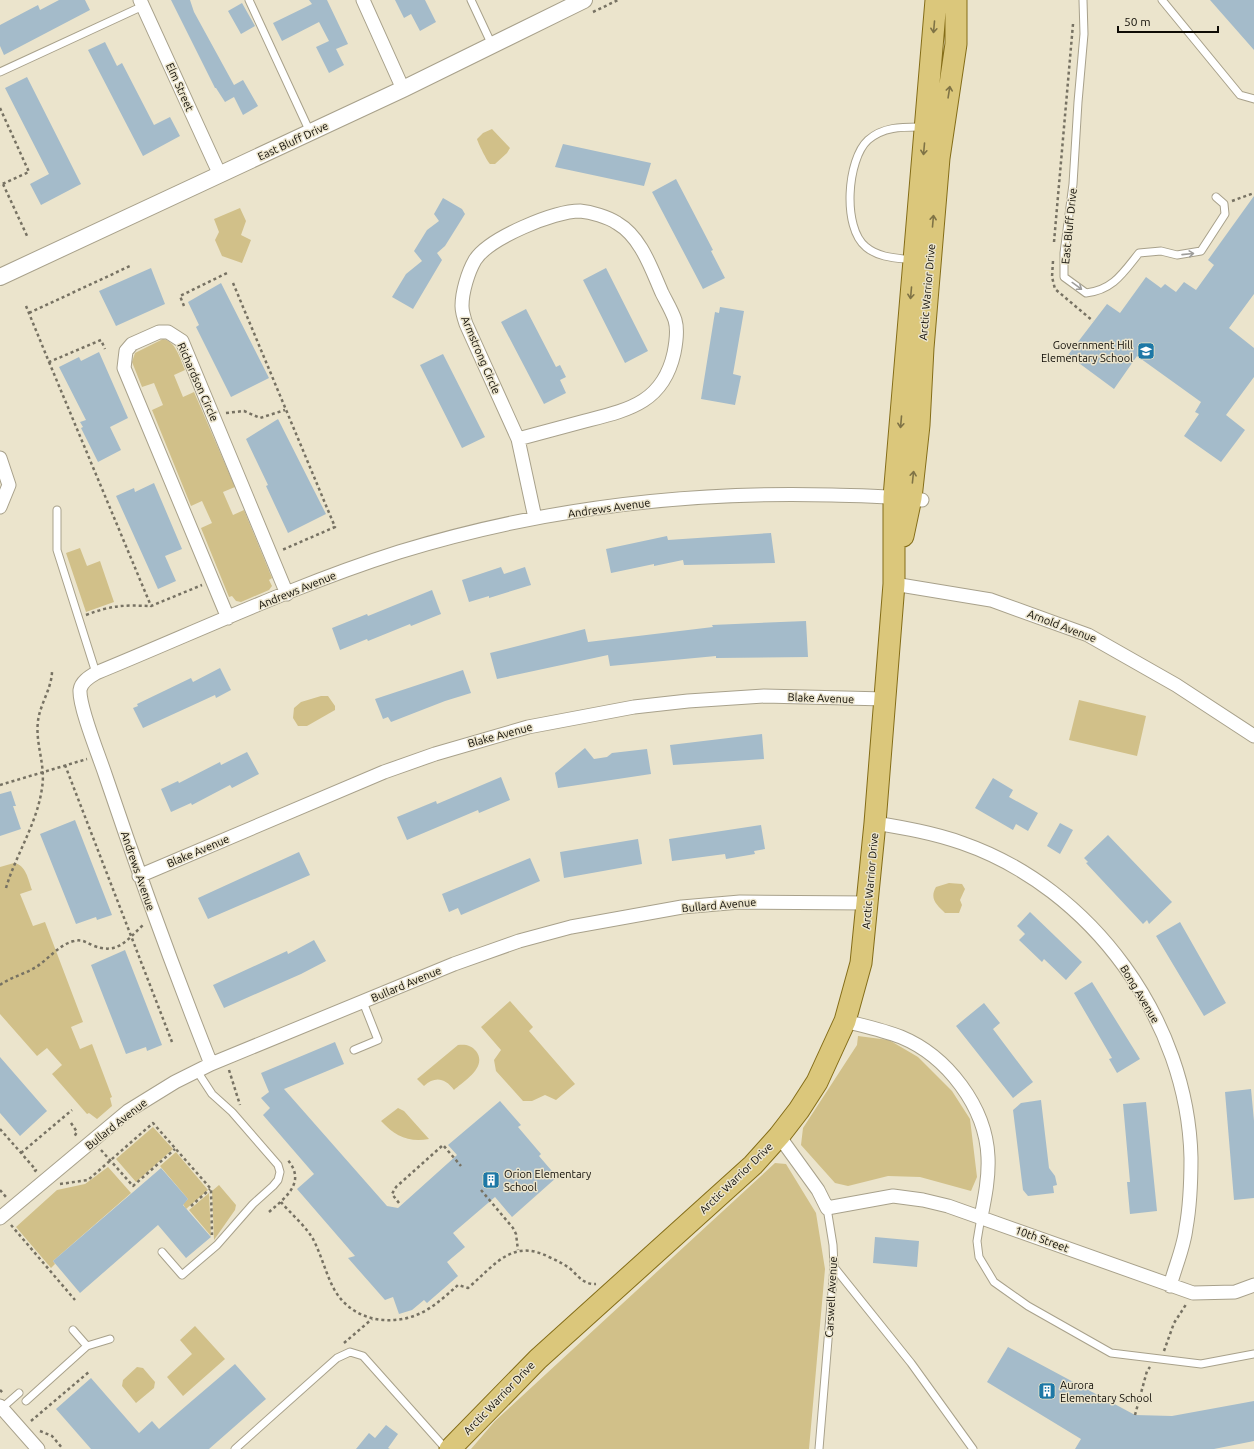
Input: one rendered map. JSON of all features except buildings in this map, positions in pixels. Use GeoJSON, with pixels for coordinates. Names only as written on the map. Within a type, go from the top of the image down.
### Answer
{"type":"FeatureCollection","features":[{"type":"Feature","properties":{"kind":"main road","name":"Arctic Warrior Drive"},"geometry":{"type":"LineString","coordinates":[[909,498],[914,261],[936,0]]}},
{"type":"Feature","properties":{"kind":"main road","name":"Arctic Warrior Drive"},"geometry":{"type":"LineString","coordinates":[[450,1449],[538,1359],[753,1165],[779,1136],[799,1110],[817,1082],[845,1021],[860,963],[868,902],[894,584],[909,498],[919,424],[923,348],[939,158],[956,44],[956,0]]}},
{"type":"Feature","properties":{"kind":"street"},"geometry":{"type":"LineString","coordinates":[[363,0],[403,89]]}},
{"type":"Feature","properties":{"kind":"street","name":"East Bluff Drive"},"geometry":{"type":"LineString","coordinates":[[0,277],[403,89],[584,0]]}},
{"type":"Feature","properties":{"kind":"street","name":"Elm Street"},"geometry":{"type":"LineString","coordinates":[[142,3],[220,175]]}},
{"type":"Feature","properties":{"kind":"street","name":"Armstrong Circle"},"geometry":{"type":"LineString","coordinates":[[518,439],[632,408],[650,396],[663,381],[671,364],[676,343],[675,321],[643,250],[632,236],[617,222],[580,211],[562,213],[502,236],[488,247],[476,260],[466,282],[462,306],[466,324],[518,439],[535,518]]}},
{"type":"Feature","properties":{"kind":"street","name":"Richardson Circle"},"geometry":{"type":"LineString","coordinates":[[228,618],[124,368],[126,351],[132,344],[159,332],[168,332],[182,341],[287,594]]}},
{"type":"Feature","properties":{"kind":"street"},"geometry":{"type":"LineString","coordinates":[[0,458],[9,486],[0,507]]}},
{"type":"Feature","properties":{"kind":"street","name":"Andrews Avenue"},"geometry":{"type":"LineString","coordinates":[[212,1064],[153,916],[81,700],[80,689],[86,679],[96,673],[287,594],[400,552],[488,528],[535,518],[634,503],[696,497],[791,494],[909,498]]}},
{"type":"Feature","properties":{"kind":"street","name":"Arnold Avenue"},"geometry":{"type":"LineString","coordinates":[[894,584],[991,600],[1088,635],[1176,685],[1254,736]]}},
{"type":"Feature","properties":{"kind":"street","name":"Blake Avenue"},"geometry":{"type":"LineString","coordinates":[[139,876],[384,772],[435,754],[528,727],[619,710],[688,701],[764,696],[885,699]]}},
{"type":"Feature","properties":{"kind":"street","name":"Bong Avenue"},"geometry":{"type":"LineString","coordinates":[[875,823],[923,832],[963,843],[1014,866],[1055,894],[1097,932],[1130,973],[1158,1022],[1175,1068],[1186,1113],[1191,1158],[1186,1229],[1170,1286]]}},
{"type":"Feature","properties":{"kind":"street","name":"Bullard Avenue"},"geometry":{"type":"LineString","coordinates":[[6,1224],[93,1140],[128,1111],[175,1082],[212,1064],[454,964],[519,941],[600,921],[682,907],[740,902],[868,902]]}},
{"type":"Feature","properties":{"kind":"street"},"geometry":{"type":"LineString","coordinates":[[845,1021],[901,1038],[920,1047],[938,1060],[966,1093],[976,1112],[988,1156],[988,1176],[981,1217]]}},
{"type":"Feature","properties":{"kind":"street","name":"Carswell Avenue"},"geometry":{"type":"LineString","coordinates":[[779,1136],[818,1190],[827,1208]]}},
{"type":"Feature","properties":{"kind":"street","name":"10th Street"},"geometry":{"type":"LineString","coordinates":[[827,1208],[893,1196],[923,1200],[948,1206],[981,1217],[1193,1293],[1235,1292],[1254,1285]]}},
{"type":"Feature","properties":{"kind":"street"},"geometry":{"type":"LineString","coordinates":[[1,1407],[38,1449]]}},
{"type":"Feature","properties":{"kind":"lane"},"geometry":{"type":"LineString","coordinates":[[249,0],[310,133]]}},
{"type":"Feature","properties":{"kind":"lane"},"geometry":{"type":"LineString","coordinates":[[471,0],[492,45]]}},
{"type":"Feature","properties":{"kind":"lane","name":"East Bluff Drive"},"geometry":{"type":"LineString","coordinates":[[1083,0],[1084,34],[1073,184],[1064,253],[1064,277],[1086,293],[1100,291],[1115,282],[1139,253],[1161,251],[1177,255],[1201,251],[1225,214],[1224,204]]}},
{"type":"Feature","properties":{"kind":"lane"},"geometry":{"type":"LineString","coordinates":[[1162,0],[1240,95],[1254,99]]}},
{"type":"Feature","properties":{"kind":"lane"},"geometry":{"type":"LineString","coordinates":[[0,72],[142,3]]}},
{"type":"Feature","properties":{"kind":"lane"},"geometry":{"type":"LineString","coordinates":[[914,261],[874,253],[865,246],[852,226],[850,211],[855,160],[860,150],[868,140],[886,129],[897,127],[925,127]]}},
{"type":"Feature","properties":{"kind":"lane"},"geometry":{"type":"LineString","coordinates":[[1216,197],[1224,204]]}},
{"type":"Feature","properties":{"kind":"lane"},"geometry":{"type":"LineString","coordinates":[[57,510],[57,550],[96,673]]}},
{"type":"Feature","properties":{"kind":"lane"},"geometry":{"type":"LineString","coordinates":[[354,1050],[378,1040],[363,1002]]}},
{"type":"Feature","properties":{"kind":"lane"},"geometry":{"type":"LineString","coordinates":[[162,1252],[182,1275],[217,1245],[253,1204],[273,1186],[278,1180],[280,1172],[278,1165],[232,1112],[212,1094],[197,1071]]}},
{"type":"Feature","properties":{"kind":"lane","name":"Carswell Avenue"},"geometry":{"type":"LineString","coordinates":[[819,1449],[834,1267],[833,1245],[827,1208]]}},
{"type":"Feature","properties":{"kind":"lane"},"geometry":{"type":"LineString","coordinates":[[981,1217],[977,1241],[979,1257],[984,1269],[994,1282],[1028,1306],[1111,1353],[1201,1364],[1254,1354]]}},
{"type":"Feature","properties":{"kind":"lane"},"geometry":{"type":"LineString","coordinates":[[834,1267],[911,1363],[973,1449]]}},
{"type":"Feature","properties":{"kind":"lane"},"geometry":{"type":"LineString","coordinates":[[73,1330],[87,1346]]}},
{"type":"Feature","properties":{"kind":"lane"},"geometry":{"type":"LineString","coordinates":[[26,1401],[87,1346],[110,1339]]}},
{"type":"Feature","properties":{"kind":"lane"},"geometry":{"type":"LineString","coordinates":[[235,1449],[337,1358],[350,1352],[363,1356],[446,1449]]}},
{"type":"Feature","properties":{"kind":"lane"},"geometry":{"type":"LineString","coordinates":[[1,1407],[19,1393]]}},
{"type":"Feature","properties":{"kind":"path"},"geometry":{"type":"LineString","coordinates":[[0,108],[29,172],[1,185],[28,238]]}},
{"type":"Feature","properties":{"kind":"path"},"geometry":{"type":"LineString","coordinates":[[1224,204],[1245,195],[1254,194]]}},
{"type":"Feature","properties":{"kind":"path"},"geometry":{"type":"LineString","coordinates":[[29,314],[130,266]]}},
{"type":"Feature","properties":{"kind":"path"},"geometry":{"type":"LineString","coordinates":[[184,306],[180,296],[227,273]]}},
{"type":"Feature","properties":{"kind":"path"},"geometry":{"type":"LineString","coordinates":[[232,283],[335,528],[280,551],[283,557]]}},
{"type":"Feature","properties":{"kind":"path"},"geometry":{"type":"LineString","coordinates":[[26,306],[151,606]]}},
{"type":"Feature","properties":{"kind":"path"},"geometry":{"type":"LineString","coordinates":[[49,362],[101,340],[105,350]]}},
{"type":"Feature","properties":{"kind":"path"},"geometry":{"type":"LineString","coordinates":[[214,416],[239,411],[260,418],[285,410]]}},
{"type":"Feature","properties":{"kind":"path"},"geometry":{"type":"LineString","coordinates":[[78,618],[112,606],[151,606],[204,584],[207,590]]}},
{"type":"Feature","properties":{"kind":"path"},"geometry":{"type":"LineString","coordinates":[[6,888],[9,876],[35,817],[42,788],[43,772],[37,734],[40,706],[52,679],[52,671]]}},
{"type":"Feature","properties":{"kind":"path"},"geometry":{"type":"LineString","coordinates":[[0,786],[99,755]]}},
{"type":"Feature","properties":{"kind":"path"},"geometry":{"type":"LineString","coordinates":[[65,765],[172,1042]]}},
{"type":"Feature","properties":{"kind":"path"},"geometry":{"type":"LineString","coordinates":[[0,985],[33,969],[54,951],[72,942],[85,941],[108,950],[117,948],[153,916]]}},
{"type":"Feature","properties":{"kind":"path"},"geometry":{"type":"LineString","coordinates":[[21,1153],[72,1110]]}},
{"type":"Feature","properties":{"kind":"path"},"geometry":{"type":"LineString","coordinates":[[70,1141],[76,1136],[77,1132],[71,1123]]}},
{"type":"Feature","properties":{"kind":"path"},"geometry":{"type":"LineString","coordinates":[[54,1188],[59,1184],[88,1180],[153,1123],[211,1189],[213,1240],[217,1245]]}},
{"type":"Feature","properties":{"kind":"path"},"geometry":{"type":"LineString","coordinates":[[0,1128],[36,1170]]}},
{"type":"Feature","properties":{"kind":"path"},"geometry":{"type":"LineString","coordinates":[[93,1140],[133,1186],[175,1148]]}},
{"type":"Feature","properties":{"kind":"path"},"geometry":{"type":"LineString","coordinates":[[400,1203],[392,1194],[396,1187],[443,1145],[461,1166]]}},
{"type":"Feature","properties":{"kind":"path"},"geometry":{"type":"LineString","coordinates":[[31,1175],[42,1165]]}},
{"type":"Feature","properties":{"kind":"path"},"geometry":{"type":"LineString","coordinates":[[191,1206],[211,1189]]}},
{"type":"Feature","properties":{"kind":"path"},"geometry":{"type":"LineString","coordinates":[[0,1190],[6,1197]]}},
{"type":"Feature","properties":{"kind":"path"},"geometry":{"type":"LineString","coordinates":[[481,1190],[513,1228],[516,1234],[518,1250]]}},
{"type":"Feature","properties":{"kind":"path"},"geometry":{"type":"LineString","coordinates":[[0,1202],[11,1192]]}},
{"type":"Feature","properties":{"kind":"path"},"geometry":{"type":"LineString","coordinates":[[281,1202],[314,1240],[331,1283],[342,1300],[362,1315],[374,1319],[396,1320],[425,1311],[458,1284],[468,1288],[503,1258],[518,1250],[533,1250],[542,1253],[564,1264],[579,1277],[591,1284],[601,1281]]}},
{"type":"Feature","properties":{"kind":"path"},"geometry":{"type":"LineString","coordinates":[[16,1220],[6,1224],[75,1300]]}},
{"type":"Feature","properties":{"kind":"path"},"geometry":{"type":"LineString","coordinates":[[29,1423],[90,1371]]}},
{"type":"Feature","properties":{"kind":"path"},"geometry":{"type":"LineString","coordinates":[[34,1429],[52,1436],[63,1449]]}},
{"type":"Feature","properties":{"kind":"shaded area"},"geometry":{"type":"Polygon","coordinates":[[[492,129],[510,148],[507,153],[495,164],[490,164],[477,139],[483,133],[492,129]]]}},
{"type":"Feature","properties":{"kind":"shaded area"},"geometry":{"type":"Polygon","coordinates":[[[240,208],[246,221],[241,235],[251,240],[242,263],[222,256],[215,240],[219,232],[214,219],[240,208]]]}},
{"type":"Feature","properties":{"kind":"shaded area"},"geometry":{"type":"Polygon","coordinates":[[[163,339],[167,340],[174,347],[185,370],[174,375],[183,397],[194,392],[235,487],[223,492],[233,515],[244,510],[272,578],[269,580],[272,586],[269,590],[241,602],[236,601],[232,596],[229,597],[201,528],[212,523],[202,501],[191,506],[152,410],[163,405],[154,383],[142,387],[132,362],[135,353],[163,339]]]}},
{"type":"Feature","properties":{"kind":"shaded area"},"geometry":{"type":"Polygon","coordinates":[[[80,548],[87,566],[100,561],[114,602],[86,612],[66,553],[80,548]]]}},
{"type":"Feature","properties":{"kind":"shaded area"},"geometry":{"type":"Polygon","coordinates":[[[321,696],[328,696],[335,706],[335,710],[307,726],[298,726],[293,718],[294,708],[301,702],[321,696]]]}},
{"type":"Feature","properties":{"kind":"shaded area"},"geometry":{"type":"Polygon","coordinates":[[[1079,700],[1146,716],[1137,756],[1069,740],[1079,700]]]}},
{"type":"Feature","properties":{"kind":"shaded area"},"geometry":{"type":"Polygon","coordinates":[[[14,863],[18,864],[24,870],[32,890],[20,894],[33,926],[45,922],[83,1022],[71,1027],[80,1049],[92,1044],[112,1097],[110,1098],[112,1106],[97,1119],[89,1113],[87,1114],[52,1074],[62,1065],[47,1048],[37,1056],[0,1014],[0,867],[14,863]]]}},
{"type":"Feature","properties":{"kind":"shaded area"},"geometry":{"type":"Polygon","coordinates":[[[949,883],[962,884],[965,889],[960,900],[962,905],[959,913],[945,913],[935,902],[933,895],[936,887],[949,883]]]}},
{"type":"Feature","properties":{"kind":"shaded area"},"geometry":{"type":"Polygon","coordinates":[[[510,1001],[533,1027],[529,1031],[575,1084],[556,1100],[545,1095],[532,1101],[523,1101],[496,1071],[494,1060],[501,1050],[481,1027],[510,1001]]]}},
{"type":"Feature","properties":{"kind":"shaded area"},"geometry":{"type":"Polygon","coordinates":[[[858,1036],[889,1040],[918,1057],[952,1091],[970,1119],[977,1177],[971,1191],[920,1177],[888,1176],[848,1186],[835,1183],[801,1145],[803,1128],[857,1045],[858,1036]]]}},
{"type":"Feature","properties":{"kind":"shaded area"},"geometry":{"type":"Polygon","coordinates":[[[458,1045],[472,1047],[479,1057],[479,1063],[473,1073],[454,1090],[447,1083],[440,1080],[432,1081],[424,1086],[417,1079],[458,1045]]]}},
{"type":"Feature","properties":{"kind":"shaded area"},"geometry":{"type":"Polygon","coordinates":[[[398,1108],[404,1111],[429,1139],[415,1140],[403,1137],[392,1131],[381,1121],[398,1108]]]}},
{"type":"Feature","properties":{"kind":"shaded area"},"geometry":{"type":"Polygon","coordinates":[[[153,1127],[173,1149],[136,1182],[116,1159],[153,1127]]]}},
{"type":"Feature","properties":{"kind":"shaded area"},"geometry":{"type":"Polygon","coordinates":[[[176,1152],[208,1190],[186,1209],[183,1204],[188,1199],[160,1166],[176,1152]]]}},
{"type":"Feature","properties":{"kind":"shaded area"},"geometry":{"type":"Polygon","coordinates":[[[775,1163],[786,1164],[816,1213],[825,1269],[809,1449],[471,1449],[495,1421],[775,1163]]]}},
{"type":"Feature","properties":{"kind":"shaded area"},"geometry":{"type":"Polygon","coordinates":[[[108,1167],[131,1193],[53,1261],[55,1264],[51,1268],[16,1227],[57,1190],[85,1184],[108,1167]]]}},
{"type":"Feature","properties":{"kind":"shaded area"},"geometry":{"type":"Polygon","coordinates":[[[219,1185],[236,1205],[235,1210],[214,1240],[212,1191],[219,1185]]]}},
{"type":"Feature","properties":{"kind":"shaded area"},"geometry":{"type":"Polygon","coordinates":[[[209,1193],[211,1236],[189,1210],[209,1193]]]}},
{"type":"Feature","properties":{"kind":"shaded area"},"geometry":{"type":"Polygon","coordinates":[[[195,1326],[225,1359],[183,1396],[167,1377],[192,1354],[180,1340],[195,1326]]]}},
{"type":"Feature","properties":{"kind":"shaded area"},"geometry":{"type":"Polygon","coordinates":[[[137,1367],[143,1368],[155,1382],[154,1388],[136,1403],[122,1386],[123,1380],[137,1367]]]}},
{"type":"Feature","properties":{"kind":"place","name":"Government Hill Elementary School"},"geometry":{"type":"Point","coordinates":[1146,351]}},
{"type":"Feature","properties":{"kind":"place","name":"Orion Elementary School"},"geometry":{"type":"Point","coordinates":[491,1180]}},
{"type":"Feature","properties":{"kind":"place","name":"Aurora Elementary School"},"geometry":{"type":"Point","coordinates":[1047,1391]}}]}
